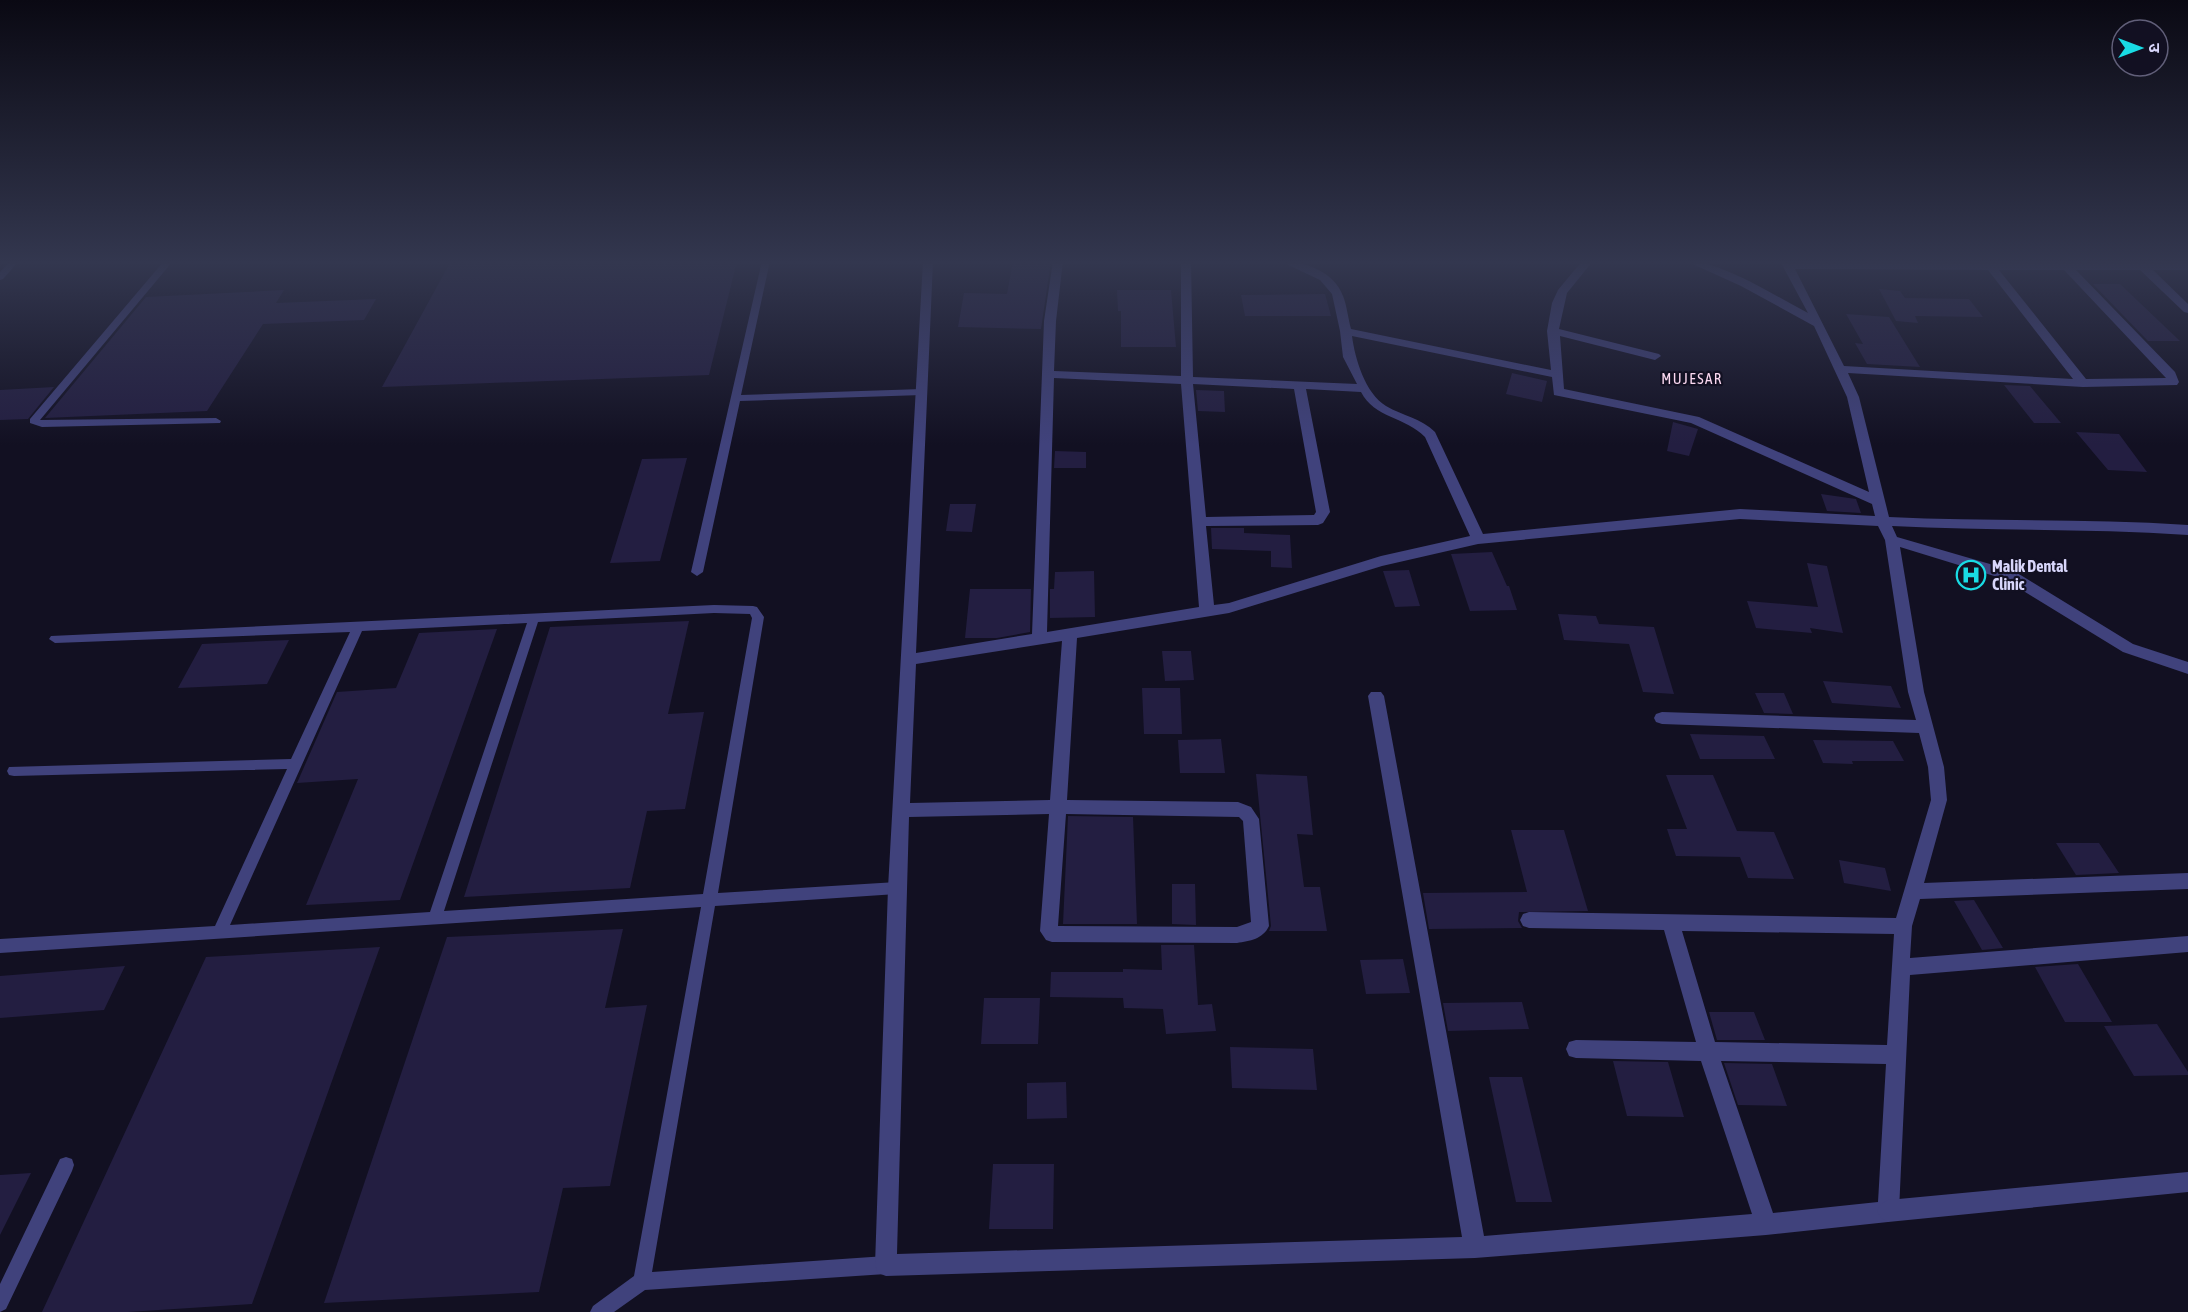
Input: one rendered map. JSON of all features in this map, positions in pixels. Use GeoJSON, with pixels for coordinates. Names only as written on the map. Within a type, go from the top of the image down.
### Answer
{"type":"FeatureCollection","features":[{"type":"Feature","properties":{"kind":"street"},"geometry":{"type":"LineString","coordinates":[[925,322],[897,888],[886,1265],[1475,1247],[1766,1224],[2188,1182]]}},
{"type":"Feature","properties":{"kind":"street"},"geometry":{"type":"LineString","coordinates":[[1039,640],[1050,322]]}},
{"type":"Feature","properties":{"kind":"street"},"geometry":{"type":"LineString","coordinates":[[1186,322],[1187,381],[1207,612]]}},
{"type":"Feature","properties":{"kind":"street"},"geometry":{"type":"LineString","coordinates":[[1344,322],[1349,357],[1371,400],[1377,405],[1420,424],[1431,435],[1479,539]]}},
{"type":"Feature","properties":{"kind":"street"},"geometry":{"type":"LineString","coordinates":[[1555,322],[1553,331],[1557,356],[1557,390],[1561,394],[1695,420],[1878,501]]}},
{"type":"Feature","properties":{"kind":"street"},"geometry":{"type":"LineString","coordinates":[[1817,322],[1820,324],[1853,397],[1883,522],[1892,540],[1916,692],[1936,768],[1939,801],[1903,926],[1888,1211]]}},
{"type":"Feature","properties":{"kind":"street"},"geometry":{"type":"LineString","coordinates":[[2035,322],[2083,383]]}},
{"type":"Feature","properties":{"kind":"street"},"geometry":{"type":"LineString","coordinates":[[1840,369],[2083,383],[2168,383],[2173,381],[2120,322]]}},
{"type":"Feature","properties":{"kind":"street"},"geometry":{"type":"LineString","coordinates":[[1346,331],[1557,375]]}},
{"type":"Feature","properties":{"kind":"street"},"geometry":{"type":"LineString","coordinates":[[1553,331],[1655,356]]}},
{"type":"Feature","properties":{"kind":"street"},"geometry":{"type":"LineString","coordinates":[[1048,374],[1364,388]]}},
{"type":"Feature","properties":{"kind":"street"},"geometry":{"type":"LineString","coordinates":[[1199,522],[1318,520],[1321,516],[1323,512],[1299,384]]}},
{"type":"Feature","properties":{"kind":"street"},"geometry":{"type":"LineString","coordinates":[[908,660],[1229,608],[1382,561],[1479,539],[1740,514],[1977,526],[2118,525],[2188,530]]}},
{"type":"Feature","properties":{"kind":"street"},"geometry":{"type":"LineString","coordinates":[[1892,540],[2009,575],[2128,648],[2188,668]]}},
{"type":"Feature","properties":{"kind":"street"},"geometry":{"type":"LineString","coordinates":[[901,810],[1056,807],[1231,809],[1245,812],[1251,819],[1260,926],[1250,933],[1237,935],[1052,934],[1048,926],[1056,807],[1070,635]]}},
{"type":"Feature","properties":{"kind":"street"},"geometry":{"type":"LineString","coordinates":[[1376,696],[1475,1247]]}},
{"type":"Feature","properties":{"kind":"street"},"geometry":{"type":"LineString","coordinates":[[1662,718],[1925,727]]}},
{"type":"Feature","properties":{"kind":"street"},"geometry":{"type":"LineString","coordinates":[[1914,891],[2188,881]]}},
{"type":"Feature","properties":{"kind":"street"},"geometry":{"type":"LineString","coordinates":[[1530,920],[1903,926]]}},
{"type":"Feature","properties":{"kind":"street"},"geometry":{"type":"LineString","coordinates":[[1671,922],[1720,1093],[1766,1224]]}},
{"type":"Feature","properties":{"kind":"street"},"geometry":{"type":"LineString","coordinates":[[1902,967],[2188,944]]}},
{"type":"Feature","properties":{"kind":"street"},"geometry":{"type":"LineString","coordinates":[[1575,1049],[1895,1055]]}},
{"type":"Feature","properties":{"kind":"lane"},"geometry":{"type":"LineString","coordinates":[[117,322],[34,421],[42,424],[216,421]]}},
{"type":"Feature","properties":{"kind":"lane"},"geometry":{"type":"LineString","coordinates":[[697,572],[753,322]]}},
{"type":"Feature","properties":{"kind":"lane"},"geometry":{"type":"LineString","coordinates":[[736,398],[922,392]]}},
{"type":"Feature","properties":{"kind":"lane"},"geometry":{"type":"LineString","coordinates":[[55,639],[736,608],[753,610],[758,616],[642,1281]]}},
{"type":"Feature","properties":{"kind":"lane"},"geometry":{"type":"LineString","coordinates":[[435,918],[534,618]]}},
{"type":"Feature","properties":{"kind":"lane"},"geometry":{"type":"LineString","coordinates":[[219,932],[358,627]]}},
{"type":"Feature","properties":{"kind":"lane"},"geometry":{"type":"LineString","coordinates":[[14,771],[295,764]]}},
{"type":"Feature","properties":{"kind":"lane"},"geometry":{"type":"LineString","coordinates":[[0,946],[897,888]]}},
{"type":"Feature","properties":{"kind":"lane"},"geometry":{"type":"LineString","coordinates":[[0,1303],[66,1165]]}},
{"type":"Feature","properties":{"kind":"lane"},"geometry":{"type":"LineString","coordinates":[[599,1312],[642,1281],[886,1265]]}},
{"type":"Feature","properties":{"kind":"building"},"geometry":{"type":"Polygon","coordinates":[[[125,322],[308,322],[263,324],[207,411],[45,418],[125,322]]]}},
{"type":"Feature","properties":{"kind":"building"},"geometry":{"type":"Polygon","coordinates":[[[417,322],[722,322],[709,375],[382,387],[417,322]]]}},
{"type":"Feature","properties":{"kind":"building"},"geometry":{"type":"Polygon","coordinates":[[[959,322],[1042,322],[1041,329],[958,327],[959,322]]]}},
{"type":"Feature","properties":{"kind":"building"},"geometry":{"type":"Polygon","coordinates":[[[1121,322],[1174,322],[1176,347],[1121,347],[1121,322]]]}},
{"type":"Feature","properties":{"kind":"building"},"geometry":{"type":"Polygon","coordinates":[[[1851,322],[1892,322],[1920,367],[1867,364],[1855,343],[1863,344],[1851,322]]]}},
{"type":"Feature","properties":{"kind":"building"},"geometry":{"type":"Polygon","coordinates":[[[2130,322],[2160,322],[2180,341],[2148,341],[2130,322]]]}},
{"type":"Feature","properties":{"kind":"building"},"geometry":{"type":"Polygon","coordinates":[[[1512,373],[1547,381],[1542,402],[1506,394],[1512,373]]]}},
{"type":"Feature","properties":{"kind":"building"},"geometry":{"type":"Polygon","coordinates":[[[2004,385],[2030,386],[2061,423],[2034,423],[2004,385]]]}},
{"type":"Feature","properties":{"kind":"building"},"geometry":{"type":"Polygon","coordinates":[[[54,387],[28,419],[0,420],[0,390],[54,387]]]}},
{"type":"Feature","properties":{"kind":"building"},"geometry":{"type":"Polygon","coordinates":[[[1196,390],[1224,391],[1225,412],[1198,411],[1196,390]]]}},
{"type":"Feature","properties":{"kind":"building"},"geometry":{"type":"Polygon","coordinates":[[[1673,422],[1698,429],[1689,456],[1667,451],[1673,422]]]}},
{"type":"Feature","properties":{"kind":"building"},"geometry":{"type":"Polygon","coordinates":[[[2076,432],[2119,434],[2147,472],[2108,470],[2076,432]]]}},
{"type":"Feature","properties":{"kind":"building"},"geometry":{"type":"Polygon","coordinates":[[[1055,451],[1086,452],[1086,468],[1054,468],[1055,451]]]}},
{"type":"Feature","properties":{"kind":"building"},"geometry":{"type":"Polygon","coordinates":[[[687,458],[660,561],[610,563],[642,459],[687,458]]]}},
{"type":"Feature","properties":{"kind":"building"},"geometry":{"type":"Polygon","coordinates":[[[1821,494],[1856,499],[1861,513],[1827,511],[1821,494]]]}},
{"type":"Feature","properties":{"kind":"building"},"geometry":{"type":"Polygon","coordinates":[[[950,504],[976,504],[972,532],[946,531],[950,504]]]}},
{"type":"Feature","properties":{"kind":"building"},"geometry":{"type":"Polygon","coordinates":[[[1211,528],[1244,528],[1244,533],[1290,535],[1292,568],[1271,567],[1271,551],[1212,549],[1211,528]]]}},
{"type":"Feature","properties":{"kind":"building"},"geometry":{"type":"Polygon","coordinates":[[[1492,552],[1509,586],[1517,610],[1470,611],[1451,554],[1492,552]]]}},
{"type":"Feature","properties":{"kind":"building"},"geometry":{"type":"Polygon","coordinates":[[[1807,563],[1827,566],[1843,633],[1810,628],[1812,633],[1756,628],[1747,601],[1818,607],[1807,563]]]}},
{"type":"Feature","properties":{"kind":"building"},"geometry":{"type":"Polygon","coordinates":[[[1409,570],[1420,606],[1395,607],[1383,571],[1409,570]]]}},
{"type":"Feature","properties":{"kind":"building"},"geometry":{"type":"Polygon","coordinates":[[[1094,571],[1095,617],[1050,618],[1050,589],[1054,589],[1055,572],[1094,571]]]}},
{"type":"Feature","properties":{"kind":"building"},"geometry":{"type":"Polygon","coordinates":[[[970,589],[1031,589],[1030,632],[997,638],[965,638],[970,589]]]}},
{"type":"Feature","properties":{"kind":"building"},"geometry":{"type":"Polygon","coordinates":[[[1558,614],[1596,616],[1599,624],[1654,627],[1674,694],[1643,692],[1629,644],[1564,640],[1558,614]]]}},
{"type":"Feature","properties":{"kind":"building"},"geometry":{"type":"Polygon","coordinates":[[[689,621],[668,714],[704,712],[685,809],[647,811],[630,888],[464,897],[550,627],[689,621]]]}},
{"type":"Feature","properties":{"kind":"building"},"geometry":{"type":"Polygon","coordinates":[[[497,629],[400,900],[306,905],[358,779],[297,783],[337,692],[396,688],[419,633],[497,629]]]}},
{"type":"Feature","properties":{"kind":"building"},"geometry":{"type":"Polygon","coordinates":[[[289,640],[267,684],[178,688],[202,644],[289,640]]]}},
{"type":"Feature","properties":{"kind":"building"},"geometry":{"type":"Polygon","coordinates":[[[1162,651],[1191,651],[1194,680],[1165,681],[1162,651]]]}},
{"type":"Feature","properties":{"kind":"building"},"geometry":{"type":"Polygon","coordinates":[[[1823,681],[1891,686],[1901,708],[1832,703],[1823,681]]]}},
{"type":"Feature","properties":{"kind":"building"},"geometry":{"type":"Polygon","coordinates":[[[1142,688],[1180,688],[1182,734],[1144,734],[1142,688]]]}},
{"type":"Feature","properties":{"kind":"building"},"geometry":{"type":"Polygon","coordinates":[[[1755,693],[1784,693],[1793,714],[1764,713],[1755,693]]]}},
{"type":"Feature","properties":{"kind":"building"},"geometry":{"type":"Polygon","coordinates":[[[1690,734],[1764,736],[1775,759],[1700,759],[1690,734]]]}},
{"type":"Feature","properties":{"kind":"building"},"geometry":{"type":"Polygon","coordinates":[[[1221,739],[1225,773],[1180,773],[1178,740],[1221,739]]]}},
{"type":"Feature","properties":{"kind":"building"},"geometry":{"type":"Polygon","coordinates":[[[1813,740],[1893,741],[1904,761],[1823,763],[1813,740]]]}},
{"type":"Feature","properties":{"kind":"building"},"geometry":{"type":"Polygon","coordinates":[[[1256,774],[1307,776],[1313,835],[1297,834],[1304,887],[1320,887],[1327,931],[1269,931],[1271,926],[1256,774]]]}},
{"type":"Feature","properties":{"kind":"building"},"geometry":{"type":"Polygon","coordinates":[[[1666,775],[1713,775],[1737,831],[1774,832],[1794,879],[1748,878],[1740,857],[1676,856],[1667,829],[1687,829],[1666,775]]]}},
{"type":"Feature","properties":{"kind":"building"},"geometry":{"type":"Polygon","coordinates":[[[1068,816],[1133,817],[1137,924],[1063,924],[1068,816]]]}},
{"type":"Feature","properties":{"kind":"building"},"geometry":{"type":"Polygon","coordinates":[[[1511,830],[1564,830],[1588,911],[1519,912],[1518,921],[1522,928],[1429,929],[1423,893],[1527,892],[1511,830]]]}},
{"type":"Feature","properties":{"kind":"building"},"geometry":{"type":"Polygon","coordinates":[[[2056,843],[2099,843],[2119,873],[2076,875],[2056,843]]]}},
{"type":"Feature","properties":{"kind":"building"},"geometry":{"type":"Polygon","coordinates":[[[1839,860],[1885,868],[1891,891],[1844,883],[1839,860]]]}},
{"type":"Feature","properties":{"kind":"building"},"geometry":{"type":"Polygon","coordinates":[[[1172,884],[1195,884],[1196,925],[1172,924],[1172,884]]]}},
{"type":"Feature","properties":{"kind":"building"},"geometry":{"type":"Polygon","coordinates":[[[1974,900],[2003,948],[1982,950],[1954,901],[1974,900]]]}},
{"type":"Feature","properties":{"kind":"building"},"geometry":{"type":"Polygon","coordinates":[[[623,929],[605,1008],[647,1005],[610,1186],[563,1188],[539,1292],[324,1303],[447,937],[623,929]]]}},
{"type":"Feature","properties":{"kind":"building"},"geometry":{"type":"Polygon","coordinates":[[[1161,945],[1194,945],[1198,1005],[1212,1004],[1216,1031],[1166,1034],[1163,1009],[1124,1008],[1123,998],[1050,997],[1051,972],[1162,970],[1161,945]]]}},
{"type":"Feature","properties":{"kind":"building"},"geometry":{"type":"Polygon","coordinates":[[[380,947],[252,1304],[128,1312],[42,1312],[206,957],[380,947]]]}},
{"type":"Feature","properties":{"kind":"building"},"geometry":{"type":"Polygon","coordinates":[[[1403,959],[1410,993],[1366,994],[1360,960],[1403,959]]]}},
{"type":"Feature","properties":{"kind":"building"},"geometry":{"type":"Polygon","coordinates":[[[2078,964],[2112,1022],[2065,1022],[2035,967],[2078,964]]]}},
{"type":"Feature","properties":{"kind":"building"},"geometry":{"type":"Polygon","coordinates":[[[125,966],[104,1010],[0,1018],[0,976],[125,966]]]}},
{"type":"Feature","properties":{"kind":"building"},"geometry":{"type":"Polygon","coordinates":[[[984,998],[1040,998],[1038,1044],[981,1044],[984,998]]]}},
{"type":"Feature","properties":{"kind":"building"},"geometry":{"type":"Polygon","coordinates":[[[1522,1002],[1529,1029],[1448,1031],[1443,1003],[1522,1002]]]}},
{"type":"Feature","properties":{"kind":"building"},"geometry":{"type":"Polygon","coordinates":[[[1709,1012],[1754,1012],[1765,1040],[1717,1040],[1709,1012]]]}},
{"type":"Feature","properties":{"kind":"building"},"geometry":{"type":"Polygon","coordinates":[[[2157,1024],[2188,1075],[2134,1076],[2104,1026],[2157,1024]]]}},
{"type":"Feature","properties":{"kind":"building"},"geometry":{"type":"Polygon","coordinates":[[[1230,1047],[1313,1049],[1317,1090],[1232,1088],[1230,1047]]]}},
{"type":"Feature","properties":{"kind":"building"},"geometry":{"type":"Polygon","coordinates":[[[1613,1061],[1668,1062],[1684,1117],[1627,1116],[1613,1061]]]}},
{"type":"Feature","properties":{"kind":"building"},"geometry":{"type":"Polygon","coordinates":[[[1724,1063],[1772,1064],[1787,1106],[1738,1105],[1724,1063]]]}},
{"type":"Feature","properties":{"kind":"building"},"geometry":{"type":"Polygon","coordinates":[[[1489,1077],[1522,1077],[1552,1202],[1516,1202],[1489,1077]]]}},
{"type":"Feature","properties":{"kind":"building"},"geometry":{"type":"Polygon","coordinates":[[[1066,1082],[1067,1118],[1027,1119],[1027,1083],[1066,1082]]]}},
{"type":"Feature","properties":{"kind":"building"},"geometry":{"type":"Polygon","coordinates":[[[993,1164],[1054,1164],[1053,1229],[989,1229],[993,1164]]]}},
{"type":"Feature","properties":{"kind":"building"},"geometry":{"type":"Polygon","coordinates":[[[31,1173],[0,1235],[0,1175],[31,1173]]]}},
{"type":"Feature","properties":{"kind":"place","name":"Malik Dental Clinic"},"geometry":{"type":"Point","coordinates":[1971,575]}},
{"type":"Feature","properties":{"kind":"district","name":"MUJESAR"},"geometry":{"type":"Point","coordinates":[1692,378]}}]}
